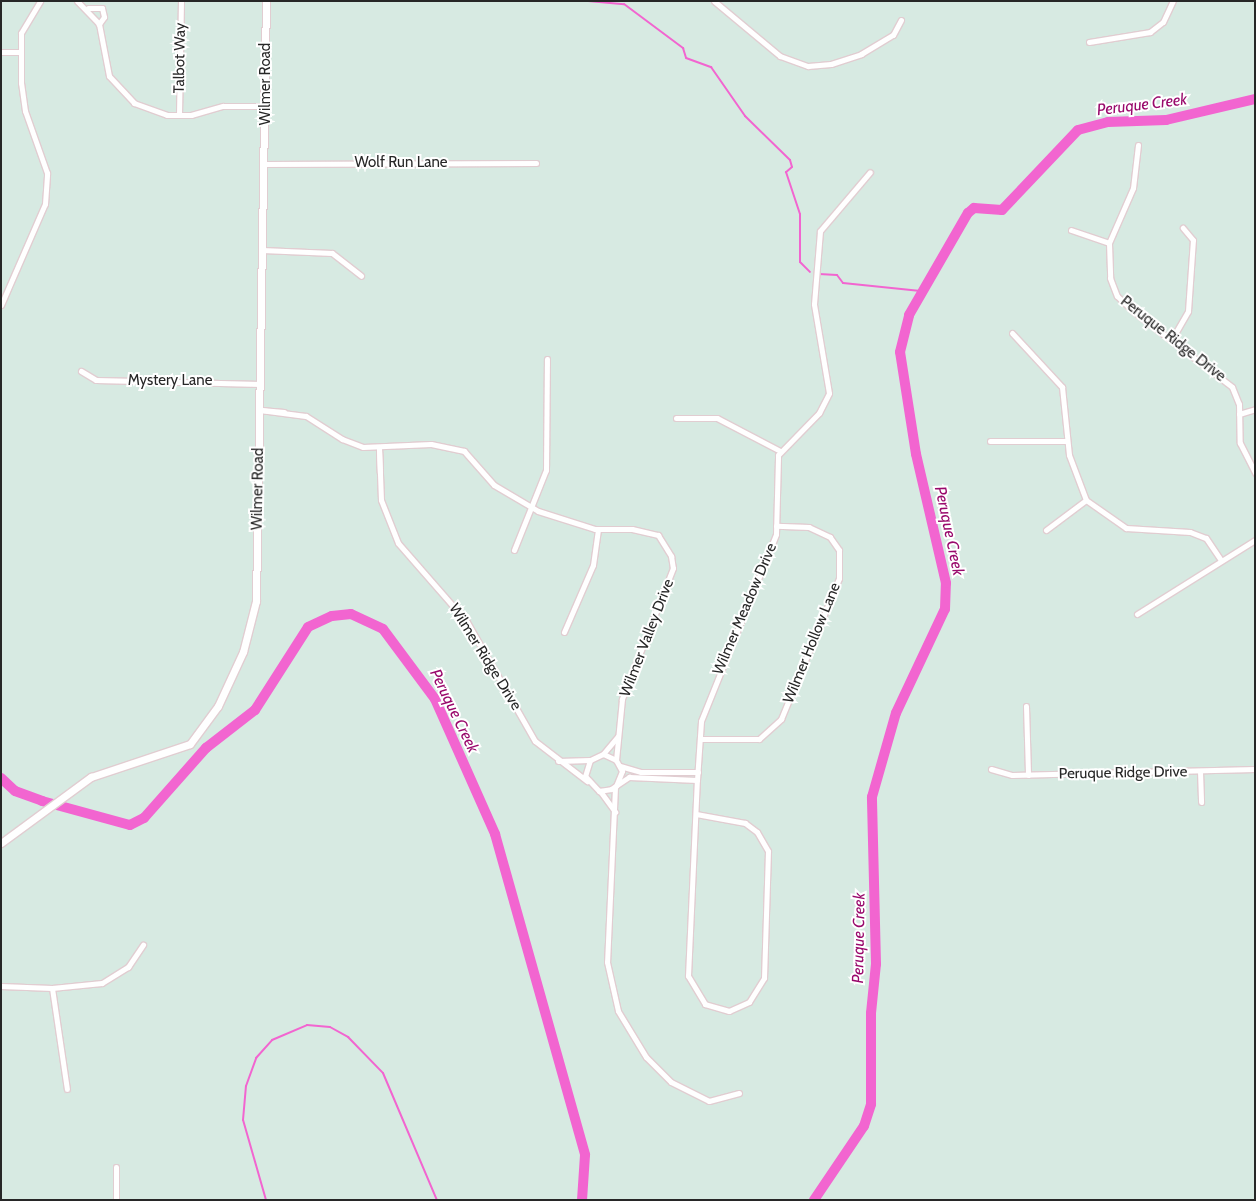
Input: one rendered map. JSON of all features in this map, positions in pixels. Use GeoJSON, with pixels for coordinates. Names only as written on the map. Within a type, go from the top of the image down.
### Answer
{"type":"FeatureCollection","features":[{"type":"Feature","properties":{"kind":"street"},"geometry":{"type":"LineString","coordinates":[[1,305],[45,204],[47,173],[25,111],[20,52],[21,33],[40,1]]}},
{"type":"Feature","properties":{"kind":"street"},"geometry":{"type":"LineString","coordinates":[[77,1],[88,8],[99,24],[105,64],[123,94],[154,112],[179,116],[223,106],[266,106]]}},
{"type":"Feature","properties":{"kind":"street","name":"Talbot Way"},"geometry":{"type":"LineString","coordinates":[[179,116],[181,1]]}},
{"type":"Feature","properties":{"kind":"street","name":"Wilmer Road"},"geometry":{"type":"LineString","coordinates":[[1,843],[57,798],[102,771],[190,744],[229,686],[256,601],[262,250],[266,164],[266,1]]}},
{"type":"Feature","properties":{"kind":"street"},"geometry":{"type":"LineString","coordinates":[[714,1],[780,56],[808,66],[831,64],[861,54],[893,35],[901,20]]}},
{"type":"Feature","properties":{"kind":"street"},"geometry":{"type":"LineString","coordinates":[[1089,42],[1150,32],[1163,22],[1173,1]]}},
{"type":"Feature","properties":{"kind":"street"},"geometry":{"type":"LineString","coordinates":[[88,8],[102,8],[104,17],[99,24]]}},
{"type":"Feature","properties":{"kind":"street"},"geometry":{"type":"LineString","coordinates":[[1,52],[20,52]]}},
{"type":"Feature","properties":{"kind":"street","name":"Peruque Ridge Drive"},"geometry":{"type":"LineString","coordinates":[[1138,145],[1133,188],[1109,243],[1108,264],[1117,296],[1224,379],[1237,396],[1240,443],[1255,473]]}},
{"type":"Feature","properties":{"kind":"street","name":"Wolf Run Lane"},"geometry":{"type":"LineString","coordinates":[[266,164],[536,163]]}},
{"type":"Feature","properties":{"kind":"street"},"geometry":{"type":"LineString","coordinates":[[676,418],[717,418],[780,451],[819,413],[829,393],[814,304],[820,231],[870,172]]}},
{"type":"Feature","properties":{"kind":"street"},"geometry":{"type":"LineString","coordinates":[[1172,340],[1188,311],[1193,240],[1183,228]]}},
{"type":"Feature","properties":{"kind":"street"},"geometry":{"type":"LineString","coordinates":[[1071,230],[1109,243]]}},
{"type":"Feature","properties":{"kind":"street"},"geometry":{"type":"LineString","coordinates":[[262,250],[332,253],[361,276]]}},
{"type":"Feature","properties":{"kind":"street"},"geometry":{"type":"LineString","coordinates":[[1012,333],[1062,387],[1067,441],[1075,479],[1086,500],[1126,528],[1190,532],[1206,538],[1221,560]]}},
{"type":"Feature","properties":{"kind":"street"},"geometry":{"type":"LineString","coordinates":[[514,550],[546,470],[546,359]]}},
{"type":"Feature","properties":{"kind":"street","name":"Mystery Lane"},"geometry":{"type":"LineString","coordinates":[[81,371],[100,381],[261,384]]}},
{"type":"Feature","properties":{"kind":"street"},"geometry":{"type":"LineString","coordinates":[[1239,414],[1255,409]]}},
{"type":"Feature","properties":{"kind":"street","name":"Wilmer Valley Drive"},"geometry":{"type":"LineString","coordinates":[[260,410],[306,416],[353,444],[379,448],[431,444],[464,451],[494,485],[531,507],[598,530],[645,530],[658,535],[672,562],[669,582],[622,700],[616,760]]}},
{"type":"Feature","properties":{"kind":"street"},"geometry":{"type":"LineString","coordinates":[[990,441],[1067,441]]}},
{"type":"Feature","properties":{"kind":"street","name":"Wilmer Ridge Drive"},"geometry":{"type":"LineString","coordinates":[[379,448],[382,500],[398,543],[455,606],[535,741],[558,761],[587,781]]}},
{"type":"Feature","properties":{"kind":"street","name":"Wilmer Meadow Drive"},"geometry":{"type":"LineString","coordinates":[[696,814],[740,821],[757,832],[768,851],[764,978],[749,1002],[729,1010],[705,1004],[688,976],[697,780],[700,739],[704,709],[770,553],[776,526],[775,470],[780,451]]}},
{"type":"Feature","properties":{"kind":"street"},"geometry":{"type":"LineString","coordinates":[[1046,530],[1086,500]]}},
{"type":"Feature","properties":{"kind":"street","name":"Wilmer Hollow Lane"},"geometry":{"type":"LineString","coordinates":[[700,739],[759,739],[781,719],[839,578],[839,550],[830,537],[809,527],[776,526]]}},
{"type":"Feature","properties":{"kind":"street"},"geometry":{"type":"LineString","coordinates":[[564,632],[593,565],[598,530]]}},
{"type":"Feature","properties":{"kind":"street"},"geometry":{"type":"LineString","coordinates":[[1137,614],[1255,540]]}},
{"type":"Feature","properties":{"kind":"street"},"geometry":{"type":"LineString","coordinates":[[1026,706],[1028,775]]}},
{"type":"Feature","properties":{"kind":"street"},"geometry":{"type":"LineString","coordinates":[[558,761],[590,760],[603,754],[619,736]]}},
{"type":"Feature","properties":{"kind":"street"},"geometry":{"type":"LineString","coordinates":[[603,754],[616,760],[620,766],[641,772],[698,772]]}},
{"type":"Feature","properties":{"kind":"street"},"geometry":{"type":"LineString","coordinates":[[590,760],[585,770],[587,781],[599,791],[616,816]]}},
{"type":"Feature","properties":{"kind":"street"},"geometry":{"type":"LineString","coordinates":[[620,766],[616,786],[616,816],[607,962],[618,1011],[646,1056],[672,1082],[709,1101],[738,1093]]}},
{"type":"Feature","properties":{"kind":"street","name":"Peruque Ridge Drive"},"geometry":{"type":"LineString","coordinates":[[991,769],[1028,775],[1255,769]]}},
{"type":"Feature","properties":{"kind":"street"},"geometry":{"type":"LineString","coordinates":[[1200,771],[1201,802]]}},
{"type":"Feature","properties":{"kind":"street"},"geometry":{"type":"LineString","coordinates":[[599,791],[640,776],[697,780]]}},
{"type":"Feature","properties":{"kind":"street"},"geometry":{"type":"LineString","coordinates":[[1,986],[52,988],[102,983],[128,967],[143,945]]}},
{"type":"Feature","properties":{"kind":"street"},"geometry":{"type":"LineString","coordinates":[[52,988],[67,1089]]}},
{"type":"Feature","properties":{"kind":"street"},"geometry":{"type":"LineString","coordinates":[[116,1167],[116,1200]]}},
{"type":"Feature","properties":{"kind":"waterway"},"geometry":{"type":"LineString","coordinates":[[588,1],[624,4],[683,48],[686,58],[711,67],[745,116],[790,160],[792,167],[786,172],[800,214],[800,262],[810,272]]}},
{"type":"Feature","properties":{"kind":"waterway","name":"Peruque Creek"},"geometry":{"type":"LineString","coordinates":[[814,1200],[864,1126],[871,1104],[871,1013],[876,964],[872,797],[896,713],[945,609],[946,583],[916,454],[900,352],[909,315],[968,213],[974,208],[1002,210],[1078,130],[1108,122],[1166,120],[1255,99]]}},
{"type":"Feature","properties":{"kind":"waterway"},"geometry":{"type":"LineString","coordinates":[[819,274],[837,275],[843,283],[921,291]]}},
{"type":"Feature","properties":{"kind":"waterway","name":"Peruque Creek"},"geometry":{"type":"LineString","coordinates":[[1,778],[15,791],[42,801],[130,825],[144,818],[206,748],[255,710],[308,627],[332,616],[351,614],[383,629],[435,699],[495,834],[585,1155],[582,1200]]}},
{"type":"Feature","properties":{"kind":"waterway"},"geometry":{"type":"LineString","coordinates":[[266,1200],[243,1120],[246,1086],[256,1058],[272,1040],[307,1025],[330,1027],[348,1037],[383,1073],[437,1200]]}}]}
